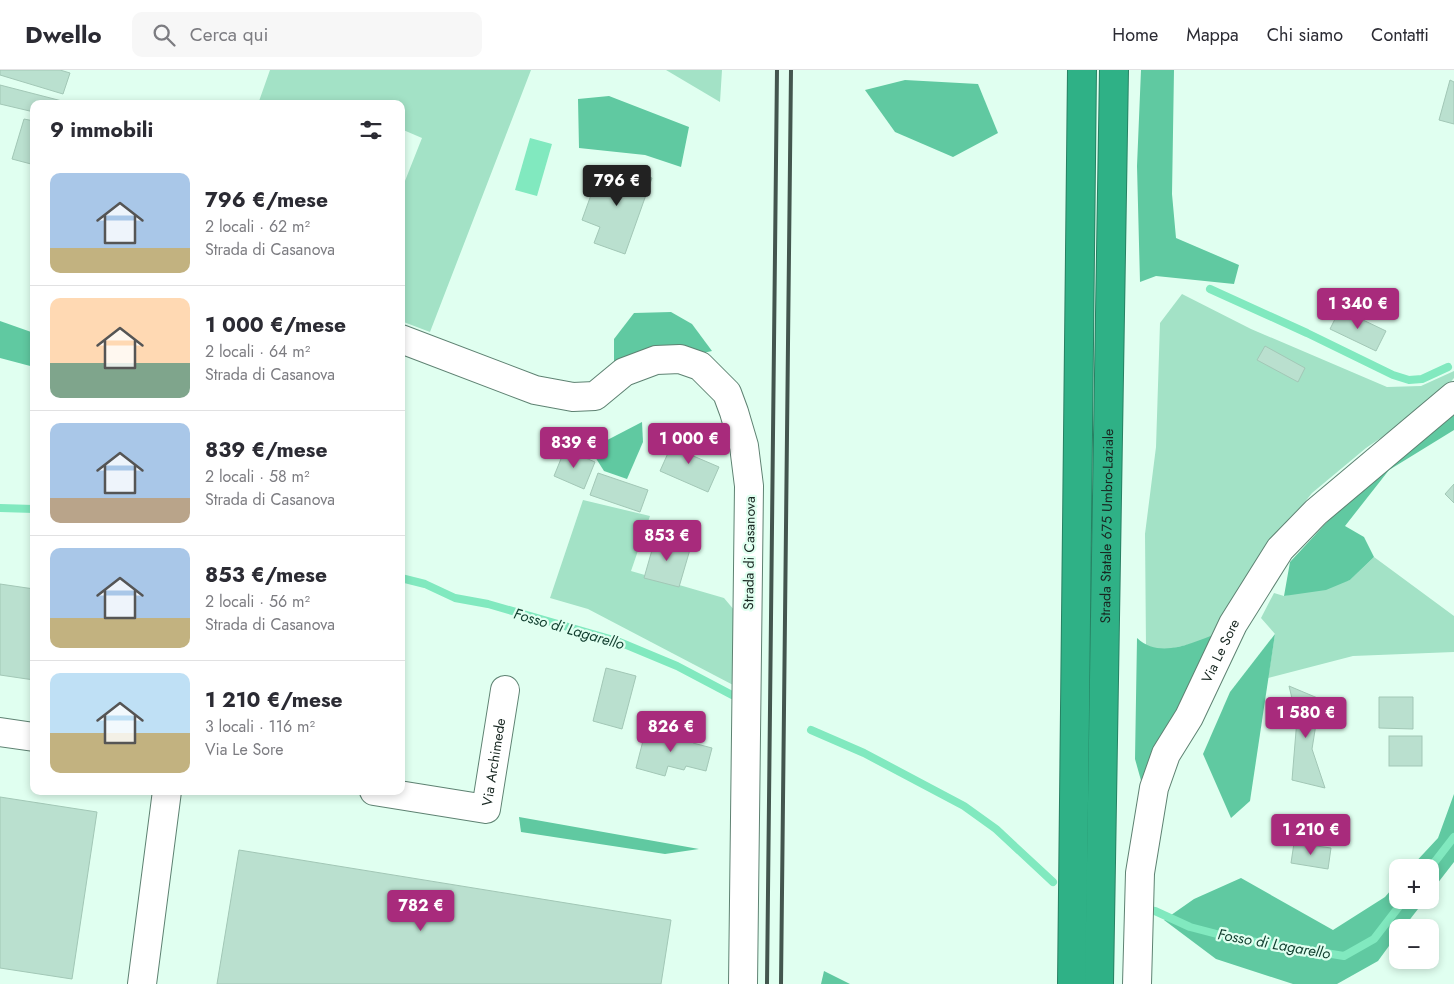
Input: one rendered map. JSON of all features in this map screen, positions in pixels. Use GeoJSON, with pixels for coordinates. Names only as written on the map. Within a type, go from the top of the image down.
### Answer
{"type":"FeatureCollection","features":[{"type":"Feature","properties":{"kind":"highway","name":"Strada Statale 675 Umbro-Laziale"},"geometry":{"type":"LineString","coordinates":[[1072,984],[1082,70]]}},
{"type":"Feature","properties":{"kind":"highway","name":"Strada Statale 675 Umbro-Laziale"},"geometry":{"type":"LineString","coordinates":[[1099,984],[1114,70]]}},
{"type":"Feature","properties":{"kind":"street","name":"Strada di Casanova"},"geometry":{"type":"LineString","coordinates":[[405,341],[535,390],[573,397],[595,396],[624,372],[656,360],[680,360],[700,366],[726,393],[744,446],[749,486],[743,984]]}},
{"type":"Feature","properties":{"kind":"street","name":"Via Le Sore"},"geometry":{"type":"LineString","coordinates":[[1137,984],[1140,873],[1154,788],[1166,754],[1189,718],[1234,624],[1280,549],[1304,524],[1386,452],[1454,396]]}},
{"type":"Feature","properties":{"kind":"street","name":"Via Archimede"},"geometry":{"type":"LineString","coordinates":[[399,795],[486,809],[505,690]]}},
{"type":"Feature","properties":{"kind":"street"},"geometry":{"type":"LineString","coordinates":[[0,732],[30,736]]}},
{"type":"Feature","properties":{"kind":"street"},"geometry":{"type":"LineString","coordinates":[[142,984],[167,795]]}},
{"type":"Feature","properties":{"kind":"shaded area"},"geometry":{"type":"Polygon","coordinates":[[[270,70],[531,70],[430,332],[405,323],[405,181],[422,138],[405,131],[405,100],[259,100],[270,70]]]}},
{"type":"Feature","properties":{"kind":"shaded area"},"geometry":{"type":"Polygon","coordinates":[[[666,70],[722,70],[720,102],[666,70]]]}},
{"type":"Feature","properties":{"kind":"shaded area"},"geometry":{"type":"Polygon","coordinates":[[[1141,70],[1174,70],[1172,194],[1176,238],[1239,265],[1234,284],[1156,276],[1140,282],[1137,166],[1141,70]]]}},
{"type":"Feature","properties":{"kind":"shaded area"},"geometry":{"type":"Polygon","coordinates":[[[905,80],[978,84],[998,133],[953,157],[895,132],[865,90],[905,80]]]}},
{"type":"Feature","properties":{"kind":"shaded area"},"geometry":{"type":"Polygon","coordinates":[[[609,96],[689,127],[681,167],[645,155],[579,148],[578,99],[609,96]]]}},
{"type":"Feature","properties":{"kind":"shaded area"},"geometry":{"type":"Polygon","coordinates":[[[530,138],[552,144],[537,196],[515,190],[530,138]]]}},
{"type":"Feature","properties":{"kind":"shaded area"},"geometry":{"type":"Polygon","coordinates":[[[1182,294],[1251,329],[1387,387],[1421,386],[1454,371],[1454,378],[1432,403],[1366,448],[1312,493],[1252,568],[1217,638],[1165,650],[1146,647],[1145,534],[1156,447],[1160,323],[1182,294]]]}},
{"type":"Feature","properties":{"kind":"shaded area"},"geometry":{"type":"Polygon","coordinates":[[[671,312],[692,324],[712,351],[672,360],[614,365],[614,339],[634,313],[671,312]]]}},
{"type":"Feature","properties":{"kind":"shaded area"},"geometry":{"type":"Polygon","coordinates":[[[0,321],[30,332],[30,366],[0,358],[0,321]]]}},
{"type":"Feature","properties":{"kind":"shaded area"},"geometry":{"type":"Polygon","coordinates":[[[1454,412],[1454,430],[1389,470],[1345,526],[1364,537],[1374,557],[1350,580],[1326,590],[1284,596],[1290,562],[1367,481],[1426,438],[1454,412]]]}},
{"type":"Feature","properties":{"kind":"shaded area"},"geometry":{"type":"Polygon","coordinates":[[[642,422],[643,442],[627,479],[604,471],[590,449],[642,422]]]}},
{"type":"Feature","properties":{"kind":"shaded area"},"geometry":{"type":"Polygon","coordinates":[[[583,500],[650,516],[631,571],[724,598],[740,617],[735,686],[588,609],[550,598],[583,500]]]}},
{"type":"Feature","properties":{"kind":"shaded area"},"geometry":{"type":"Polygon","coordinates":[[[1374,557],[1454,616],[1454,652],[1353,656],[1268,678],[1275,634],[1261,618],[1274,593],[1284,596],[1350,580],[1374,557]]]}},
{"type":"Feature","properties":{"kind":"shaded area"},"geometry":{"type":"Polygon","coordinates":[[[1219,633],[1142,784],[1135,759],[1137,638],[1156,648],[1166,648],[1188,644],[1219,633]]]}},
{"type":"Feature","properties":{"kind":"shaded area"},"geometry":{"type":"Polygon","coordinates":[[[1275,634],[1250,801],[1231,818],[1203,754],[1230,692],[1275,634]]]}},
{"type":"Feature","properties":{"kind":"shaded area"},"geometry":{"type":"Polygon","coordinates":[[[1454,794],[1454,862],[1439,881],[1439,859],[1418,859],[1438,838],[1454,794]]]}},
{"type":"Feature","properties":{"kind":"shaded area"},"geometry":{"type":"Polygon","coordinates":[[[519,817],[699,849],[665,854],[521,832],[519,817]]]}},
{"type":"Feature","properties":{"kind":"shaded area"},"geometry":{"type":"Polygon","coordinates":[[[1241,878],[1333,930],[1385,897],[1389,892],[1389,909],[1418,909],[1410,919],[1389,919],[1389,946],[1378,961],[1337,984],[1293,984],[1216,959],[1164,920],[1194,899],[1241,878]]]}},
{"type":"Feature","properties":{"kind":"shaded area"},"geometry":{"type":"Polygon","coordinates":[[[824,971],[850,984],[821,984],[824,971]]]}},
{"type":"Feature","properties":{"kind":"building"},"geometry":{"type":"Polygon","coordinates":[[[0,70],[60,70],[70,73],[63,94],[0,75],[0,70]]]}},
{"type":"Feature","properties":{"kind":"building"},"geometry":{"type":"Polygon","coordinates":[[[1450,80],[1454,82],[1454,124],[1439,120],[1450,80]]]}},
{"type":"Feature","properties":{"kind":"building"},"geometry":{"type":"Polygon","coordinates":[[[0,85],[58,100],[30,100],[30,111],[0,104],[0,85]]]}},
{"type":"Feature","properties":{"kind":"building"},"geometry":{"type":"Polygon","coordinates":[[[24,119],[30,120],[30,164],[12,159],[24,119]]]}},
{"type":"Feature","properties":{"kind":"building"},"geometry":{"type":"Polygon","coordinates":[[[601,167],[619,174],[622,167],[652,178],[625,254],[594,243],[600,227],[582,220],[601,167]]]}},
{"type":"Feature","properties":{"kind":"building"},"geometry":{"type":"Polygon","coordinates":[[[1340,309],[1386,331],[1376,351],[1330,329],[1340,309]]]}},
{"type":"Feature","properties":{"kind":"building"},"geometry":{"type":"Polygon","coordinates":[[[1265,346],[1305,368],[1298,382],[1257,360],[1265,346]]]}},
{"type":"Feature","properties":{"kind":"building"},"geometry":{"type":"Polygon","coordinates":[[[677,433],[697,442],[691,455],[719,467],[708,492],[660,471],[677,433]]]}},
{"type":"Feature","properties":{"kind":"building"},"geometry":{"type":"Polygon","coordinates":[[[565,449],[595,462],[584,489],[554,476],[565,449]]]}},
{"type":"Feature","properties":{"kind":"building"},"geometry":{"type":"Polygon","coordinates":[[[598,473],[648,490],[640,512],[590,495],[598,473]]]}},
{"type":"Feature","properties":{"kind":"building"},"geometry":{"type":"Polygon","coordinates":[[[1454,484],[1454,503],[1445,494],[1454,484]]]}},
{"type":"Feature","properties":{"kind":"building"},"geometry":{"type":"Polygon","coordinates":[[[656,536],[691,546],[679,587],[644,578],[656,536]]]}},
{"type":"Feature","properties":{"kind":"building"},"geometry":{"type":"Polygon","coordinates":[[[0,584],[30,588],[30,679],[0,675],[0,584]]]}},
{"type":"Feature","properties":{"kind":"building"},"geometry":{"type":"Polygon","coordinates":[[[606,668],[636,676],[622,729],[593,721],[606,668]]]}},
{"type":"Feature","properties":{"kind":"building"},"geometry":{"type":"Polygon","coordinates":[[[1289,686],[1320,699],[1312,749],[1325,788],[1292,780],[1297,719],[1289,686]]]}},
{"type":"Feature","properties":{"kind":"building"},"geometry":{"type":"Polygon","coordinates":[[[1379,697],[1413,697],[1413,729],[1379,728],[1379,697]]]}},
{"type":"Feature","properties":{"kind":"building"},"geometry":{"type":"Polygon","coordinates":[[[646,729],[661,733],[662,729],[695,737],[693,743],[712,748],[706,771],[686,766],[684,770],[668,766],[665,776],[636,768],[646,729]]]}},
{"type":"Feature","properties":{"kind":"building"},"geometry":{"type":"Polygon","coordinates":[[[1389,736],[1422,736],[1422,766],[1389,766],[1389,736]]]}},
{"type":"Feature","properties":{"kind":"building"},"geometry":{"type":"Polygon","coordinates":[[[0,797],[97,812],[72,979],[0,968],[0,797]]]}},
{"type":"Feature","properties":{"kind":"building"},"geometry":{"type":"Polygon","coordinates":[[[1294,843],[1331,848],[1328,869],[1291,863],[1294,843]]]}},
{"type":"Feature","properties":{"kind":"building"},"geometry":{"type":"Polygon","coordinates":[[[239,850],[671,920],[661,984],[217,984],[239,850]]]}},
{"type":"Feature","properties":{"kind":"waterway"},"geometry":{"type":"LineString","coordinates":[[1210,289],[1393,375],[1409,380],[1422,379],[1448,367]]}},
{"type":"Feature","properties":{"kind":"waterway","name":"Fosso di Lagarello"},"geometry":{"type":"LineString","coordinates":[[0,508],[30,509]]}},
{"type":"Feature","properties":{"kind":"waterway","name":"Fosso di Lagarello"},"geometry":{"type":"LineString","coordinates":[[405,579],[425,584],[455,598],[488,604],[617,641],[677,666],[732,695]]}},
{"type":"Feature","properties":{"kind":"waterway","name":"Fosso di Lagarello"},"geometry":{"type":"LineString","coordinates":[[811,730],[864,753],[964,806],[996,829],[1053,882]]}},
{"type":"Feature","properties":{"kind":"waterway","name":"Fosso di Lagarello"},"geometry":{"type":"LineString","coordinates":[[1437,859],[1454,837]]}},
{"type":"Feature","properties":{"kind":"waterway","name":"Fosso di Lagarello"},"geometry":{"type":"LineString","coordinates":[[1155,911],[1190,927],[1232,938],[1344,956],[1374,939],[1397,909]]}},
{"type":"Feature","properties":{"kind":"railway"},"geometry":{"type":"LineString","coordinates":[[767,984],[777,70]]}},
{"type":"Feature","properties":{"kind":"railway"},"geometry":{"type":"LineString","coordinates":[[781,984],[791,70]]}}]}
